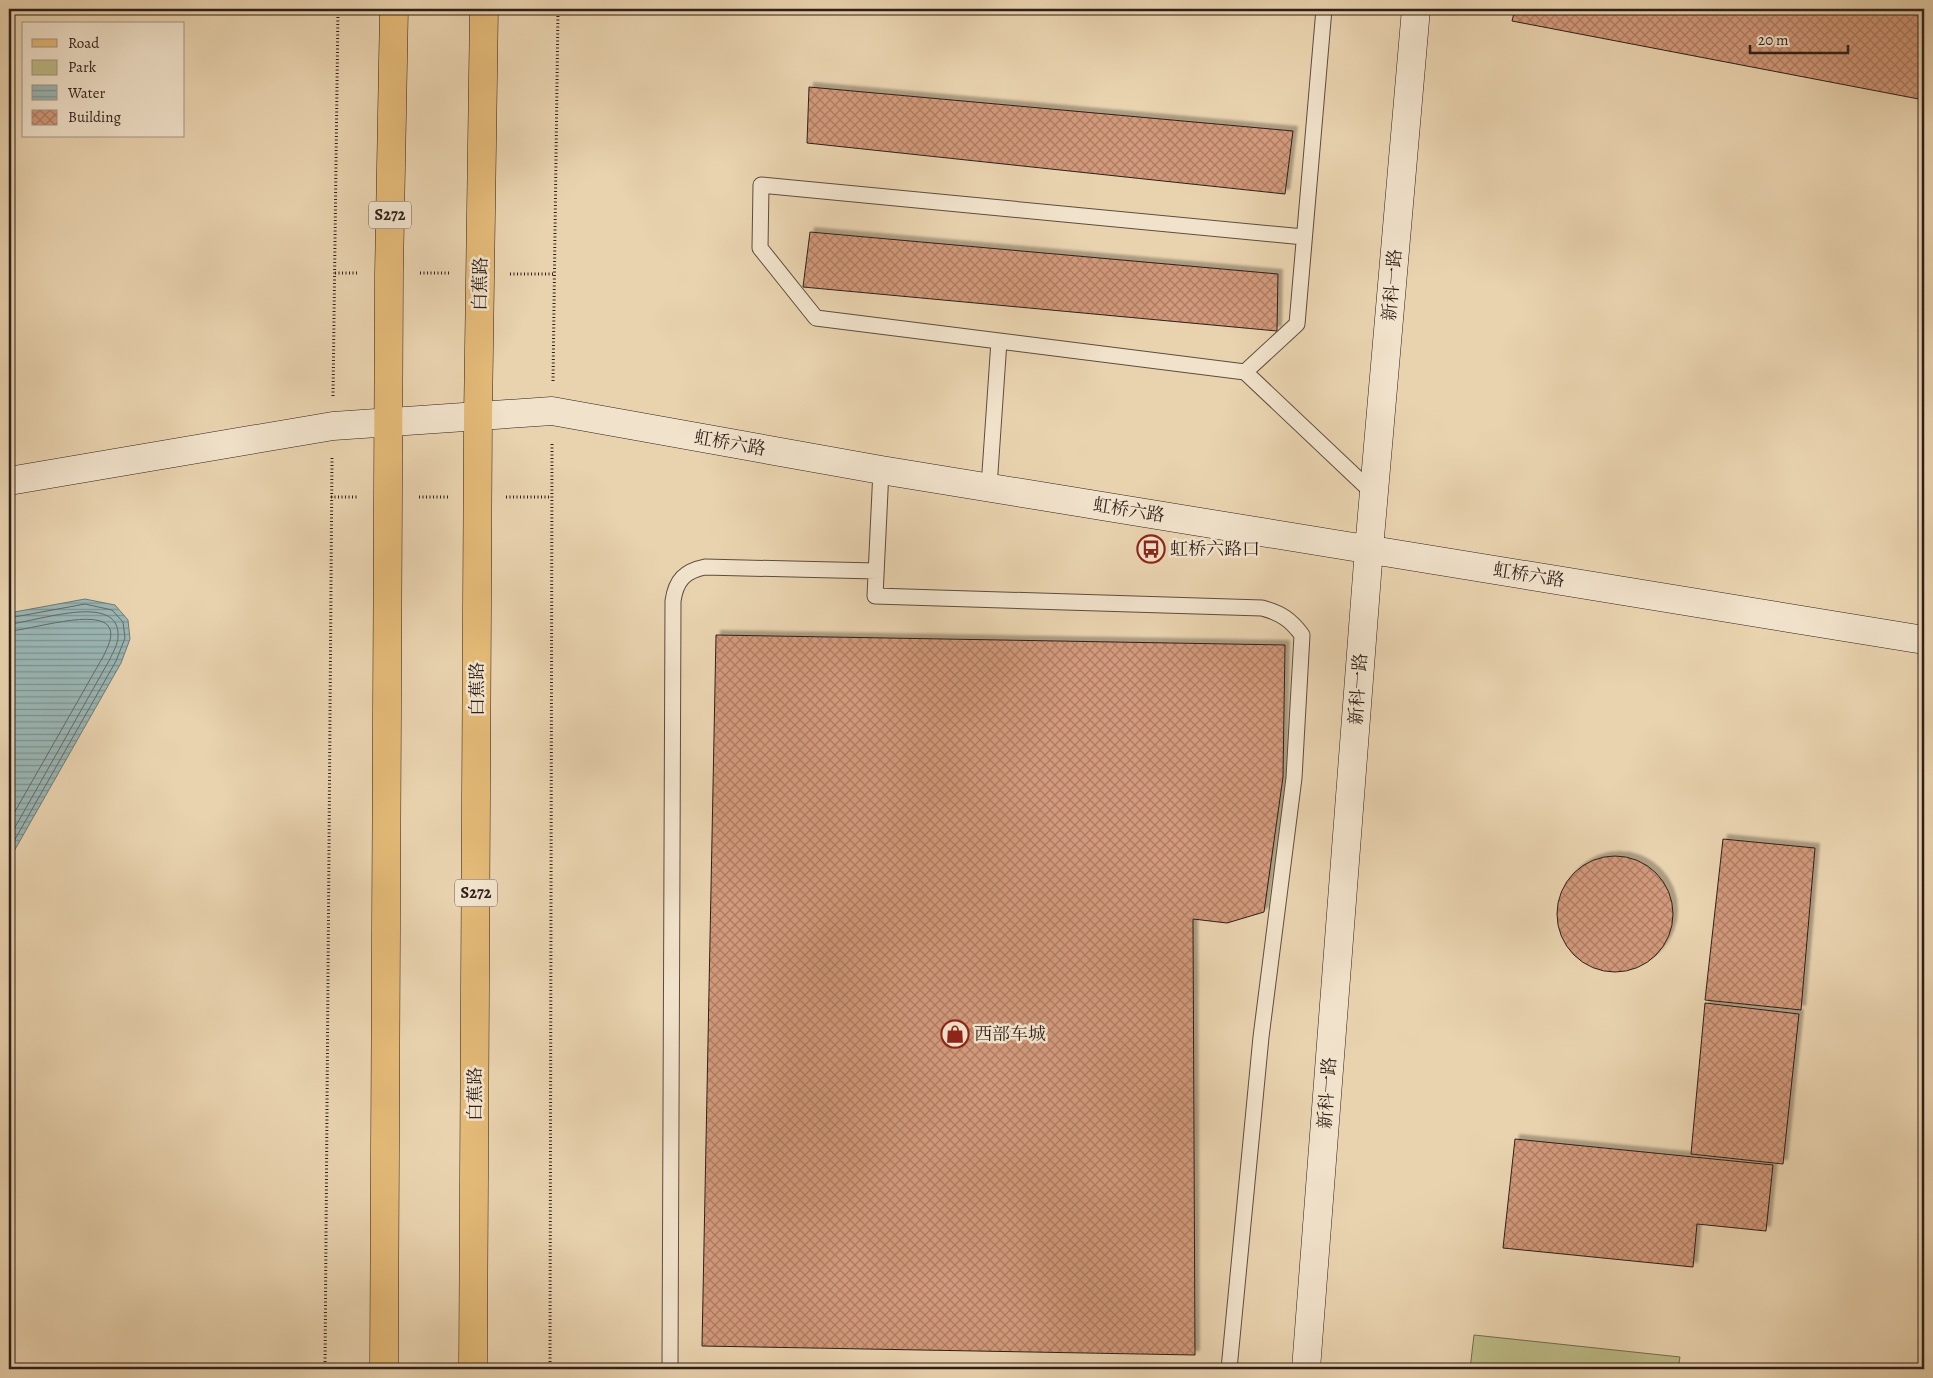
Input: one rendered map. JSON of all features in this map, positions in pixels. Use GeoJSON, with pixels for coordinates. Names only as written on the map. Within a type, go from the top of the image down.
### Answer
{"type":"FeatureCollection","features":[{"type":"Feature","properties":{"kind":"main road","name":"S272"},"geometry":{"type":"LineString","coordinates":[[384,1369],[388,497],[394,9]]}},
{"type":"Feature","properties":{"kind":"main road","name":"白蕉路"},"geometry":{"type":"LineString","coordinates":[[473,1369],[478,416],[484,9]]}},
{"type":"Feature","properties":{"kind":"street","name":"新科一路"},"geometry":{"type":"LineString","coordinates":[[1306,1369],[1369,549],[1416,9]]}},
{"type":"Feature","properties":{"kind":"street","name":"虹桥六路"},"geometry":{"type":"LineString","coordinates":[[9,481],[333,426],[552,412],[881,470],[1924,640]]}},
{"type":"Feature","properties":{"kind":"lane"},"geometry":{"type":"LineString","coordinates":[[1245,372],[1297,324],[1324,9]]}},
{"type":"Feature","properties":{"kind":"lane"},"geometry":{"type":"LineString","coordinates":[[1304,237],[761,185],[760,248],[816,318],[1245,372],[1374,494]]}},
{"type":"Feature","properties":{"kind":"lane"},"geometry":{"type":"LineString","coordinates":[[989,487],[999,341]]}},
{"type":"Feature","properties":{"kind":"lane"},"geometry":{"type":"LineString","coordinates":[[881,470],[875,596],[1262,608],[1279,612],[1292,621],[1302,636],[1294,778],[1262,1037],[1229,1369]]}},
{"type":"Feature","properties":{"kind":"lane"},"geometry":{"type":"LineString","coordinates":[[670,1369],[673,601],[675,589],[680,578],[691,570],[705,567],[876,571]]}},
{"type":"Feature","properties":{"kind":"path"},"geometry":{"type":"LineString","coordinates":[[325,1369],[338,9]]}},
{"type":"Feature","properties":{"kind":"path"},"geometry":{"type":"LineString","coordinates":[[550,1369],[551,497],[558,9]]}},
{"type":"Feature","properties":{"kind":"path"},"geometry":{"type":"LineString","coordinates":[[335,273],[554,274]]}},
{"type":"Feature","properties":{"kind":"path"},"geometry":{"type":"LineString","coordinates":[[332,497],[551,497]]}},
{"type":"Feature","properties":{"kind":"green space"},"geometry":{"type":"Polygon","coordinates":[[[1474,1335],[1680,1357],[1678,1369],[1470,1369],[1474,1335]]]}},
{"type":"Feature","properties":{"kind":"water"},"geometry":{"type":"Polygon","coordinates":[[[85,599],[115,605],[128,620],[130,639],[121,663],[9,860],[9,613],[85,599]]]}},
{"type":"Feature","properties":{"kind":"building"},"geometry":{"type":"Polygon","coordinates":[[[1515,9],[1924,9],[1924,100],[1512,21],[1515,9]]]}},
{"type":"Feature","properties":{"kind":"building"},"geometry":{"type":"Polygon","coordinates":[[[809,87],[1293,131],[1285,194],[807,143],[809,87]]]}},
{"type":"Feature","properties":{"kind":"building"},"geometry":{"type":"Polygon","coordinates":[[[810,232],[1278,274],[1277,331],[803,287],[810,232]]]}},
{"type":"Feature","properties":{"kind":"building"},"geometry":{"type":"Polygon","coordinates":[[[716,635],[1285,645],[1283,777],[1264,912],[1227,923],[1193,919],[1195,1355],[702,1346],[716,635]]]}},
{"type":"Feature","properties":{"kind":"building"},"geometry":{"type":"Polygon","coordinates":[[[1723,839],[1815,848],[1801,1010],[1705,1000],[1723,839]]]}},
{"type":"Feature","properties":{"kind":"building"},"geometry":{"type":"Polygon","coordinates":[[[1615,856],[1637,860],[1647,865],[1656,873],[1664,882],[1669,892],[1673,914],[1669,936],[1664,946],[1656,955],[1647,963],[1637,968],[1615,972],[1593,968],[1583,963],[1574,955],[1566,946],[1561,936],[1557,914],[1561,892],[1566,882],[1574,873],[1583,865],[1593,860],[1615,856]]]}},
{"type":"Feature","properties":{"kind":"building"},"geometry":{"type":"Polygon","coordinates":[[[1705,1003],[1799,1014],[1783,1164],[1691,1154],[1705,1003]]]}},
{"type":"Feature","properties":{"kind":"building"},"geometry":{"type":"Polygon","coordinates":[[[1515,1139],[1773,1165],[1766,1231],[1697,1224],[1693,1267],[1503,1248],[1515,1139]]]}},
{"type":"Feature","properties":{"kind":"place","name":"虹桥六路口"},"geometry":{"type":"Point","coordinates":[1151,549]}},
{"type":"Feature","properties":{"kind":"place","name":"西部车城"},"geometry":{"type":"Point","coordinates":[955,1034]}}]}
